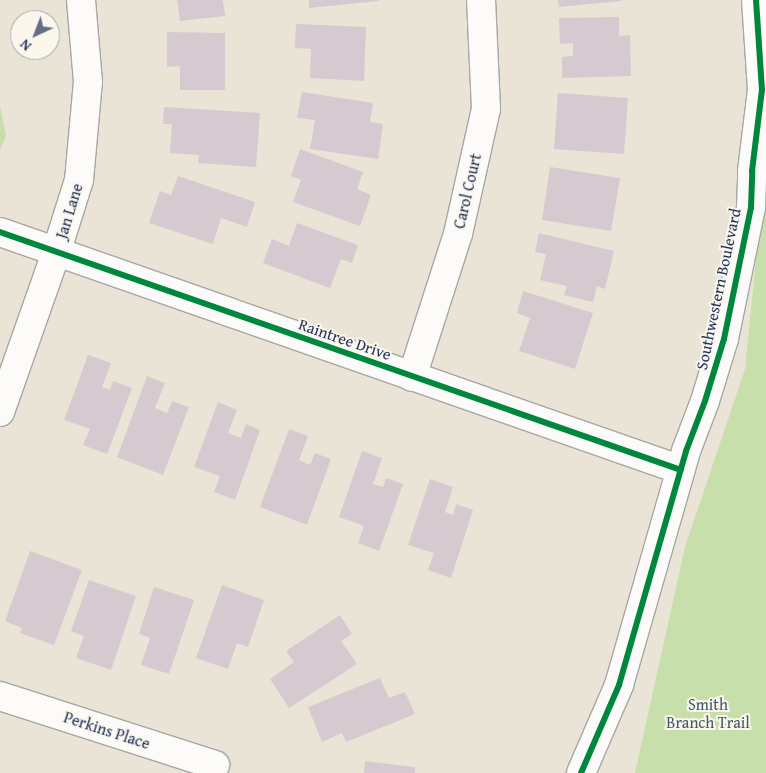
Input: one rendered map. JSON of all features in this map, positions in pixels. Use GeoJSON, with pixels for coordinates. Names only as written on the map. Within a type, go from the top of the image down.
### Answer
{"type":"FeatureCollection","features":[{"type":"Feature","properties":{"kind":"street","name":"Jan Lane"},"geometry":{"type":"LineString","coordinates":[[0,412],[56,253],[79,180],[88,82],[82,0]]}},
{"type":"Feature","properties":{"kind":"street","name":"Carol Court"},"geometry":{"type":"LineString","coordinates":[[412,377],[458,234],[486,109],[481,0]]}},
{"type":"Feature","properties":{"kind":"street","name":"Southwestern Boulevard"},"geometry":{"type":"LineString","coordinates":[[581,773],[619,685],[681,470],[724,339],[750,208],[752,171],[762,90],[756,0]]}},
{"type":"Feature","properties":{"kind":"street","name":"Raintree Drive"},"geometry":{"type":"LineString","coordinates":[[0,232],[681,470]]}},
{"type":"Feature","properties":{"kind":"street","name":"Perkins Place"},"geometry":{"type":"LineString","coordinates":[[0,696],[215,765]]}},
{"type":"Feature","properties":{"kind":"green space"},"geometry":{"type":"Polygon","coordinates":[[[0,105],[6,136],[0,150],[0,105]]]}},
{"type":"Feature","properties":{"kind":"green space","name":"Smith Branch Trail"},"geometry":{"type":"Polygon","coordinates":[[[766,159],[766,773],[635,773],[685,547],[745,369],[766,159]]]}},
{"type":"Feature","properties":{"kind":"building"},"geometry":{"type":"Polygon","coordinates":[[[177,0],[223,0],[225,16],[180,21],[177,0]]]}},
{"type":"Feature","properties":{"kind":"building"},"geometry":{"type":"Polygon","coordinates":[[[309,0],[379,0],[379,1],[309,8],[309,0]]]}},
{"type":"Feature","properties":{"kind":"building"},"geometry":{"type":"Polygon","coordinates":[[[558,0],[621,0],[621,1],[559,7],[558,0]]]}},
{"type":"Feature","properties":{"kind":"building"},"geometry":{"type":"Polygon","coordinates":[[[619,17],[619,36],[630,35],[631,76],[562,78],[562,57],[573,56],[573,43],[560,44],[559,18],[619,17]]]}},
{"type":"Feature","properties":{"kind":"building"},"geometry":{"type":"Polygon","coordinates":[[[296,24],[366,27],[364,81],[310,78],[311,49],[295,48],[296,24]]]}},
{"type":"Feature","properties":{"kind":"building"},"geometry":{"type":"Polygon","coordinates":[[[167,32],[225,33],[225,90],[180,90],[180,66],[167,67],[167,32]]]}},
{"type":"Feature","properties":{"kind":"building"},"geometry":{"type":"Polygon","coordinates":[[[302,92],[373,103],[370,122],[383,124],[378,159],[310,149],[315,120],[297,118],[302,92]]]}},
{"type":"Feature","properties":{"kind":"building"},"geometry":{"type":"Polygon","coordinates":[[[558,93],[628,98],[624,154],[554,149],[558,93]]]}},
{"type":"Feature","properties":{"kind":"building"},"geometry":{"type":"Polygon","coordinates":[[[164,107],[260,113],[256,167],[198,163],[199,155],[170,153],[172,124],[163,124],[164,107]]]}},
{"type":"Feature","properties":{"kind":"building"},"geometry":{"type":"Polygon","coordinates":[[[300,149],[363,172],[357,189],[371,195],[360,226],[293,202],[301,180],[291,176],[300,149]]]}},
{"type":"Feature","properties":{"kind":"building"},"geometry":{"type":"Polygon","coordinates":[[[550,167],[620,178],[611,231],[542,220],[550,167]]]}},
{"type":"Feature","properties":{"kind":"building"},"geometry":{"type":"Polygon","coordinates":[[[178,176],[255,202],[247,227],[221,218],[213,244],[149,223],[160,191],[171,195],[178,176]]]}},
{"type":"Feature","properties":{"kind":"building"},"geometry":{"type":"Polygon","coordinates":[[[297,223],[358,245],[352,263],[341,259],[330,288],[263,263],[272,239],[289,246],[297,223]]]}},
{"type":"Feature","properties":{"kind":"building"},"geometry":{"type":"Polygon","coordinates":[[[539,233],[614,251],[605,289],[597,286],[593,302],[564,295],[567,286],[540,280],[546,254],[535,252],[539,233]]]}},
{"type":"Feature","properties":{"kind":"building"},"geometry":{"type":"Polygon","coordinates":[[[523,291],[593,313],[575,369],[519,351],[530,318],[517,313],[523,291]]]}},
{"type":"Feature","properties":{"kind":"building"},"geometry":{"type":"Polygon","coordinates":[[[88,355],[111,363],[102,387],[110,390],[113,381],[132,388],[107,454],[83,445],[90,429],[64,420],[88,355]]]}},
{"type":"Feature","properties":{"kind":"building"},"geometry":{"type":"Polygon","coordinates":[[[147,376],[165,383],[155,408],[167,413],[172,401],[189,407],[163,475],[117,457],[147,376]]]}},
{"type":"Feature","properties":{"kind":"building"},"geometry":{"type":"Polygon","coordinates":[[[218,402],[237,410],[228,433],[241,438],[246,424],[260,430],[235,500],[214,492],[220,476],[194,467],[218,402]]]}},
{"type":"Feature","properties":{"kind":"building"},"geometry":{"type":"Polygon","coordinates":[[[289,429],[308,436],[299,460],[310,465],[315,453],[331,459],[307,525],[260,507],[289,429]]]}},
{"type":"Feature","properties":{"kind":"building"},"geometry":{"type":"Polygon","coordinates":[[[362,451],[382,458],[373,484],[383,487],[386,478],[403,484],[379,551],[358,543],[364,526],[339,517],[362,451]]]}},
{"type":"Feature","properties":{"kind":"building"},"geometry":{"type":"Polygon","coordinates":[[[430,479],[453,487],[445,512],[453,515],[456,504],[473,510],[451,578],[428,570],[434,553],[408,545],[430,479]]]}},
{"type":"Feature","properties":{"kind":"building"},"geometry":{"type":"Polygon","coordinates":[[[30,551],[82,570],[54,645],[20,633],[22,628],[5,621],[30,551]]]}},
{"type":"Feature","properties":{"kind":"building"},"geometry":{"type":"Polygon","coordinates":[[[89,580],[136,596],[111,670],[76,658],[84,636],[71,631],[89,580]]]}},
{"type":"Feature","properties":{"kind":"building"},"geometry":{"type":"Polygon","coordinates":[[[222,585],[264,600],[248,647],[237,643],[228,669],[196,658],[222,585]]]}},
{"type":"Feature","properties":{"kind":"building"},"geometry":{"type":"Polygon","coordinates":[[[154,587],[194,600],[169,674],[141,665],[150,638],[139,634],[154,587]]]}},
{"type":"Feature","properties":{"kind":"building"},"geometry":{"type":"Polygon","coordinates":[[[340,615],[352,634],[341,641],[357,664],[289,708],[270,679],[294,662],[286,651],[340,615]]]}},
{"type":"Feature","properties":{"kind":"building"},"geometry":{"type":"Polygon","coordinates":[[[380,678],[389,698],[405,692],[415,714],[346,742],[342,733],[322,742],[308,707],[380,678]]]}},
{"type":"Feature","properties":{"kind":"building"},"geometry":{"type":"Polygon","coordinates":[[[365,761],[415,767],[415,773],[364,773],[365,761]]]}},
{"type":"Feature","properties":{"kind":"cycle path"},"geometry":{"type":"LineString","coordinates":[[581,773],[619,685],[686,451],[705,401],[724,339],[751,208],[752,171],[762,90],[756,0]]}},
{"type":"Feature","properties":{"kind":"cycle path"},"geometry":{"type":"LineString","coordinates":[[0,232],[681,470]]}}]}
